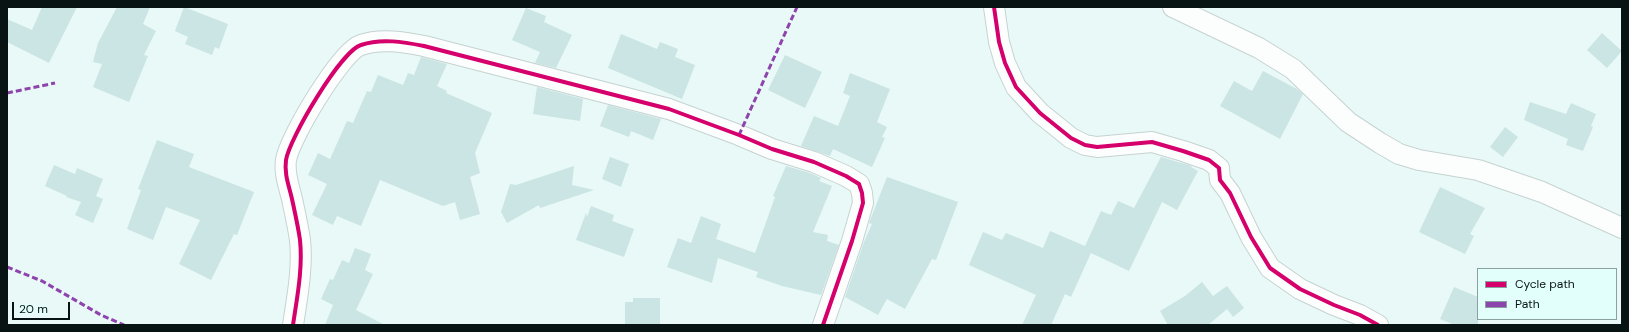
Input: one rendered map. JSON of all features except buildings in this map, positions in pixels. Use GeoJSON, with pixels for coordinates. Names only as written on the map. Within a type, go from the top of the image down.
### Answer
{"type":"FeatureCollection","features":[{"type":"Feature","properties":{"kind":"street"},"geometry":{"type":"LineString","coordinates":[[994,7],[999,42],[1005,64],[1016,87],[1040,113],[1072,138],[1085,145],[1097,147],[1152,142],[1209,160],[1219,168],[1220,180],[1230,193],[1251,237],[1270,268],[1300,289],[1360,315],[1378,325]]}},
{"type":"Feature","properties":{"kind":"street"},"geometry":{"type":"LineString","coordinates":[[1173,7],[1259,48],[1293,69],[1348,122],[1380,144],[1399,154],[1418,160],[1478,170],[1542,192],[1622,228]]}},
{"type":"Feature","properties":{"kind":"street"},"geometry":{"type":"LineString","coordinates":[[293,325],[299,288],[300,243],[298,222],[285,174],[286,159],[304,120],[328,79],[353,49],[360,45],[370,43],[397,42],[424,46],[670,109],[772,149],[814,162],[846,176],[859,184],[863,203],[852,241],[823,325]]}},
{"type":"Feature","properties":{"kind":"marked path"},"geometry":{"type":"LineString","coordinates":[[739,135],[797,7]]}},
{"type":"Feature","properties":{"kind":"marked path"},"geometry":{"type":"LineString","coordinates":[[7,93],[55,83]]}},
{"type":"Feature","properties":{"kind":"marked path"},"geometry":{"type":"LineString","coordinates":[[7,267],[42,281],[101,315],[124,325]]}},
{"type":"Feature","properties":{"kind":"cycle path"},"geometry":{"type":"LineString","coordinates":[[994,7],[999,42],[1005,63],[1016,87],[1040,113],[1071,138],[1085,145],[1097,147],[1152,142],[1209,160],[1219,168],[1220,180],[1230,193],[1251,237],[1270,268],[1300,289],[1360,315],[1378,325]]}},
{"type":"Feature","properties":{"kind":"cycle path"},"geometry":{"type":"LineString","coordinates":[[293,325],[299,283],[301,251],[292,199],[287,180],[286,160],[289,149],[317,97],[341,63],[352,51],[361,45],[384,41],[424,46],[669,109],[772,149],[814,162],[846,176],[859,184],[863,203],[852,241],[823,325]]}}]}
